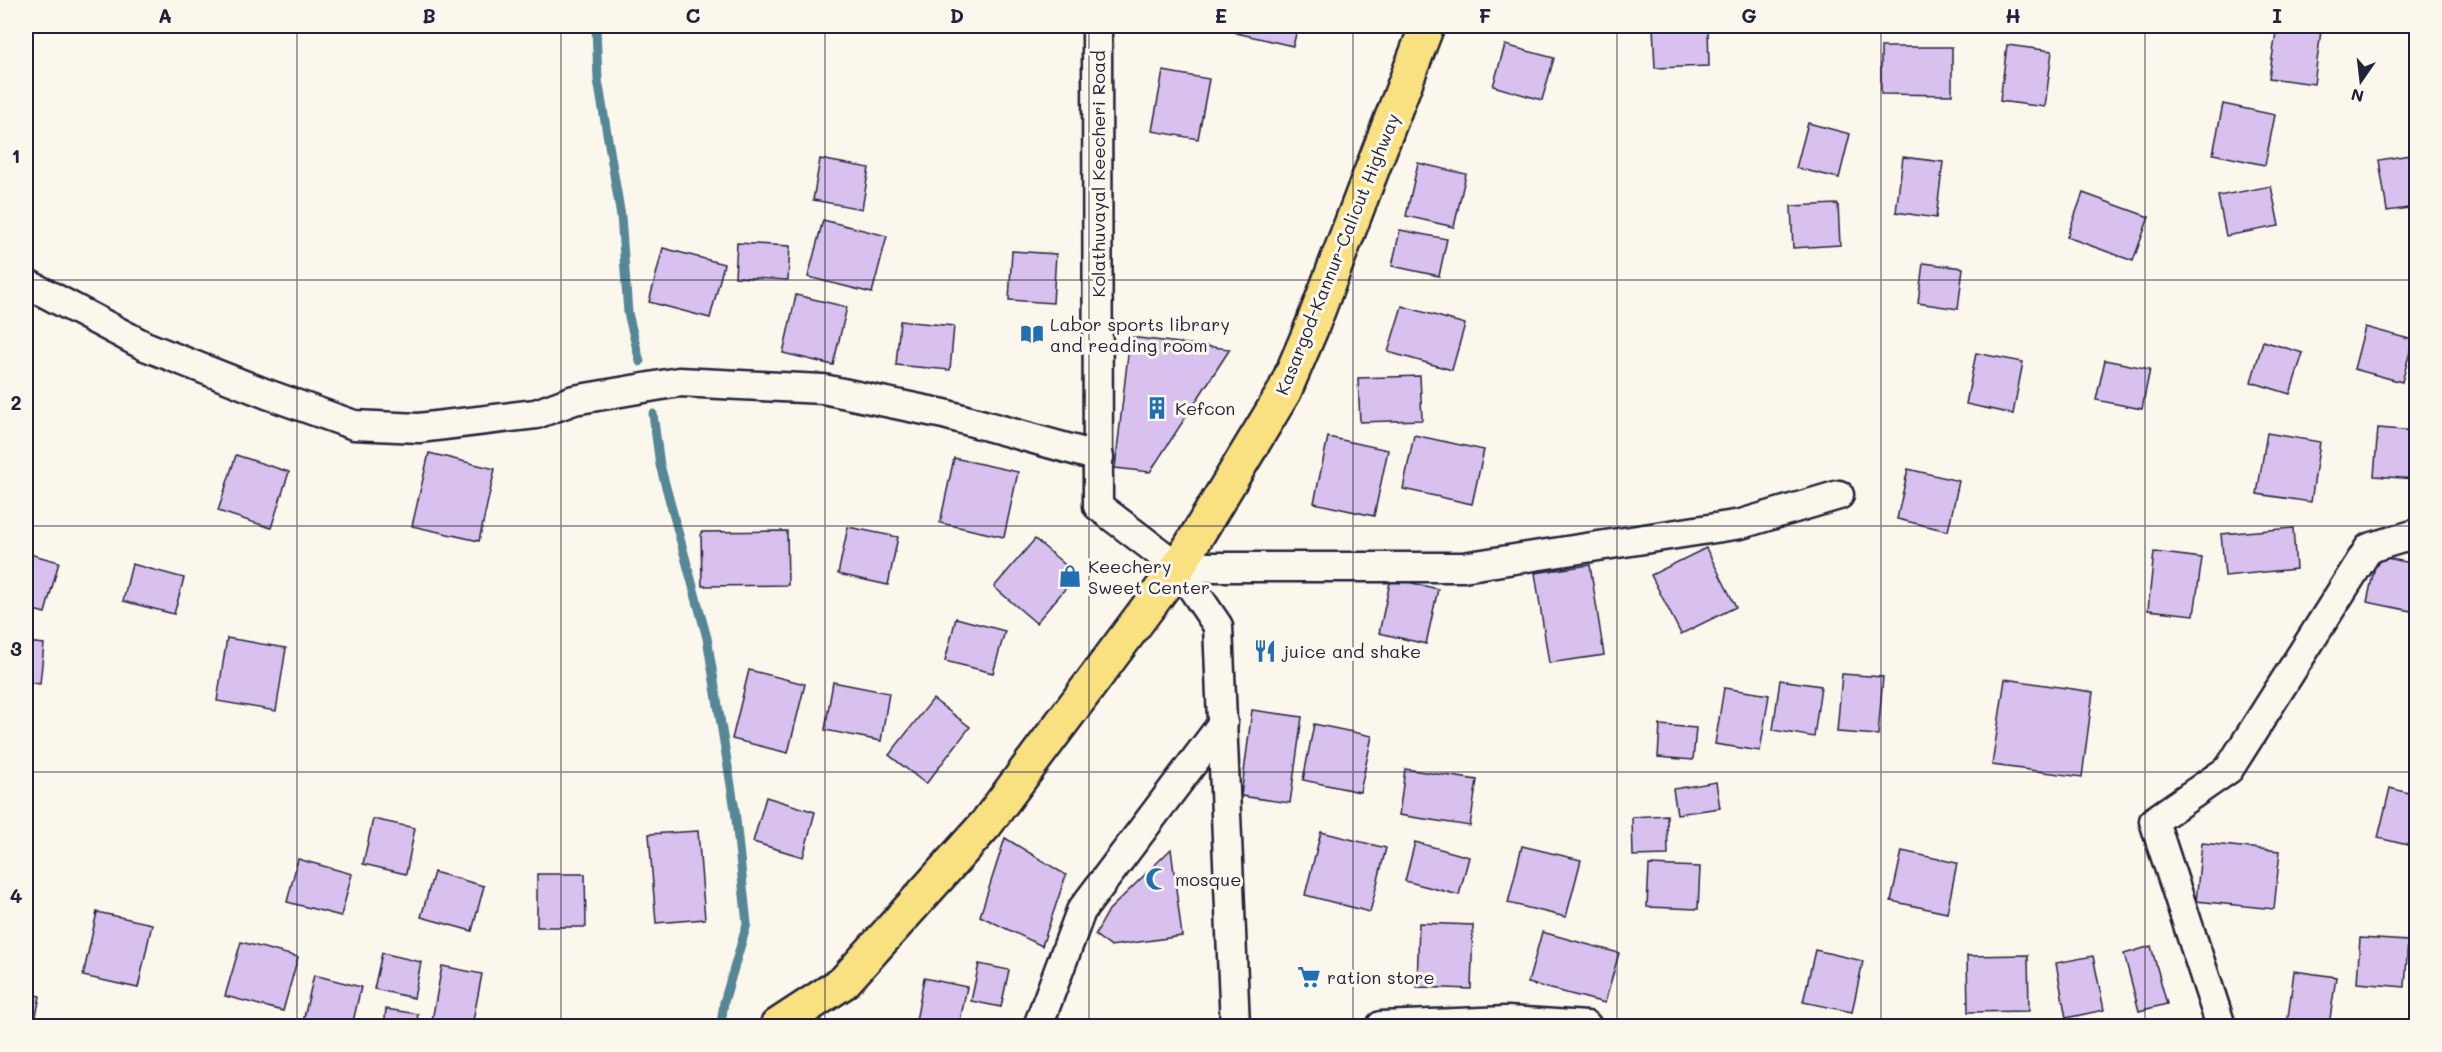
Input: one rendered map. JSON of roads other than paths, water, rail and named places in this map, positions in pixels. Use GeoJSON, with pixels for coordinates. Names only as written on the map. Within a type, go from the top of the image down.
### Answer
{"type":"FeatureCollection","features":[{"type":"Feature","properties":{"kind":"highway","name":"Kasargod-Kannur-Calicut Highway"},"geometry":{"type":"LineString","coordinates":[[777,1026],[844,982],[986,824],[1178,567],[1284,392],[1315,318],[1427,26]]}},
{"type":"Feature","properties":{"kind":"street","name":"Kolathuvayal Keecheri Road"},"geometry":{"type":"LineString","coordinates":[[1097,26],[1098,506],[1178,567],[1218,626],[1235,1026]]}},
{"type":"Feature","properties":{"kind":"street"},"geometry":{"type":"LineString","coordinates":[[26,283],[145,346],[354,425],[419,428],[536,414],[574,400],[679,382],[823,389],[944,414],[1099,457]]}},
{"type":"Feature","properties":{"kind":"street"},"geometry":{"type":"LineString","coordinates":[[1178,567],[1463,567],[1741,524],[1839,495]]}},
{"type":"Feature","properties":{"kind":"street"},"geometry":{"type":"LineString","coordinates":[[2221,1026],[2154,821],[2229,769],[2369,548],[2416,534]]}},
{"type":"Feature","properties":{"kind":"street"},"geometry":{"type":"LineString","coordinates":[[1038,1026],[1081,911],[1223,723]]}},
{"type":"Feature","properties":{"kind":"street"},"geometry":{"type":"LineString","coordinates":[[1381,1026],[1507,1021],[1587,1026]]}},
{"type":"Feature","properties":{"kind":"waterway"},"geometry":{"type":"LineString","coordinates":[[596,26],[598,80],[621,216],[628,313],[640,362]]}},
{"type":"Feature","properties":{"kind":"waterway"},"geometry":{"type":"LineString","coordinates":[[653,414],[660,465],[707,638],[735,810],[747,924],[724,1002],[721,1024]]}},
{"type":"Feature","properties":{"kind":"place","name":"Labor sports library and reading room"},"geometry":{"type":"Point","coordinates":[1032,334]}},
{"type":"Feature","properties":{"kind":"place","name":"Kefcon"},"geometry":{"type":"Point","coordinates":[1157,408]}},
{"type":"Feature","properties":{"kind":"place","name":"Keechery Sweet Center"},"geometry":{"type":"Point","coordinates":[1070,576]}},
{"type":"Feature","properties":{"kind":"place","name":"juice and shake"},"geometry":{"type":"Point","coordinates":[1265,651]}},
{"type":"Feature","properties":{"kind":"place","name":"mosque"},"geometry":{"type":"Point","coordinates":[1157,879]}},
{"type":"Feature","properties":{"kind":"place","name":"ration store"},"geometry":{"type":"Point","coordinates":[1309,977]}}]}
